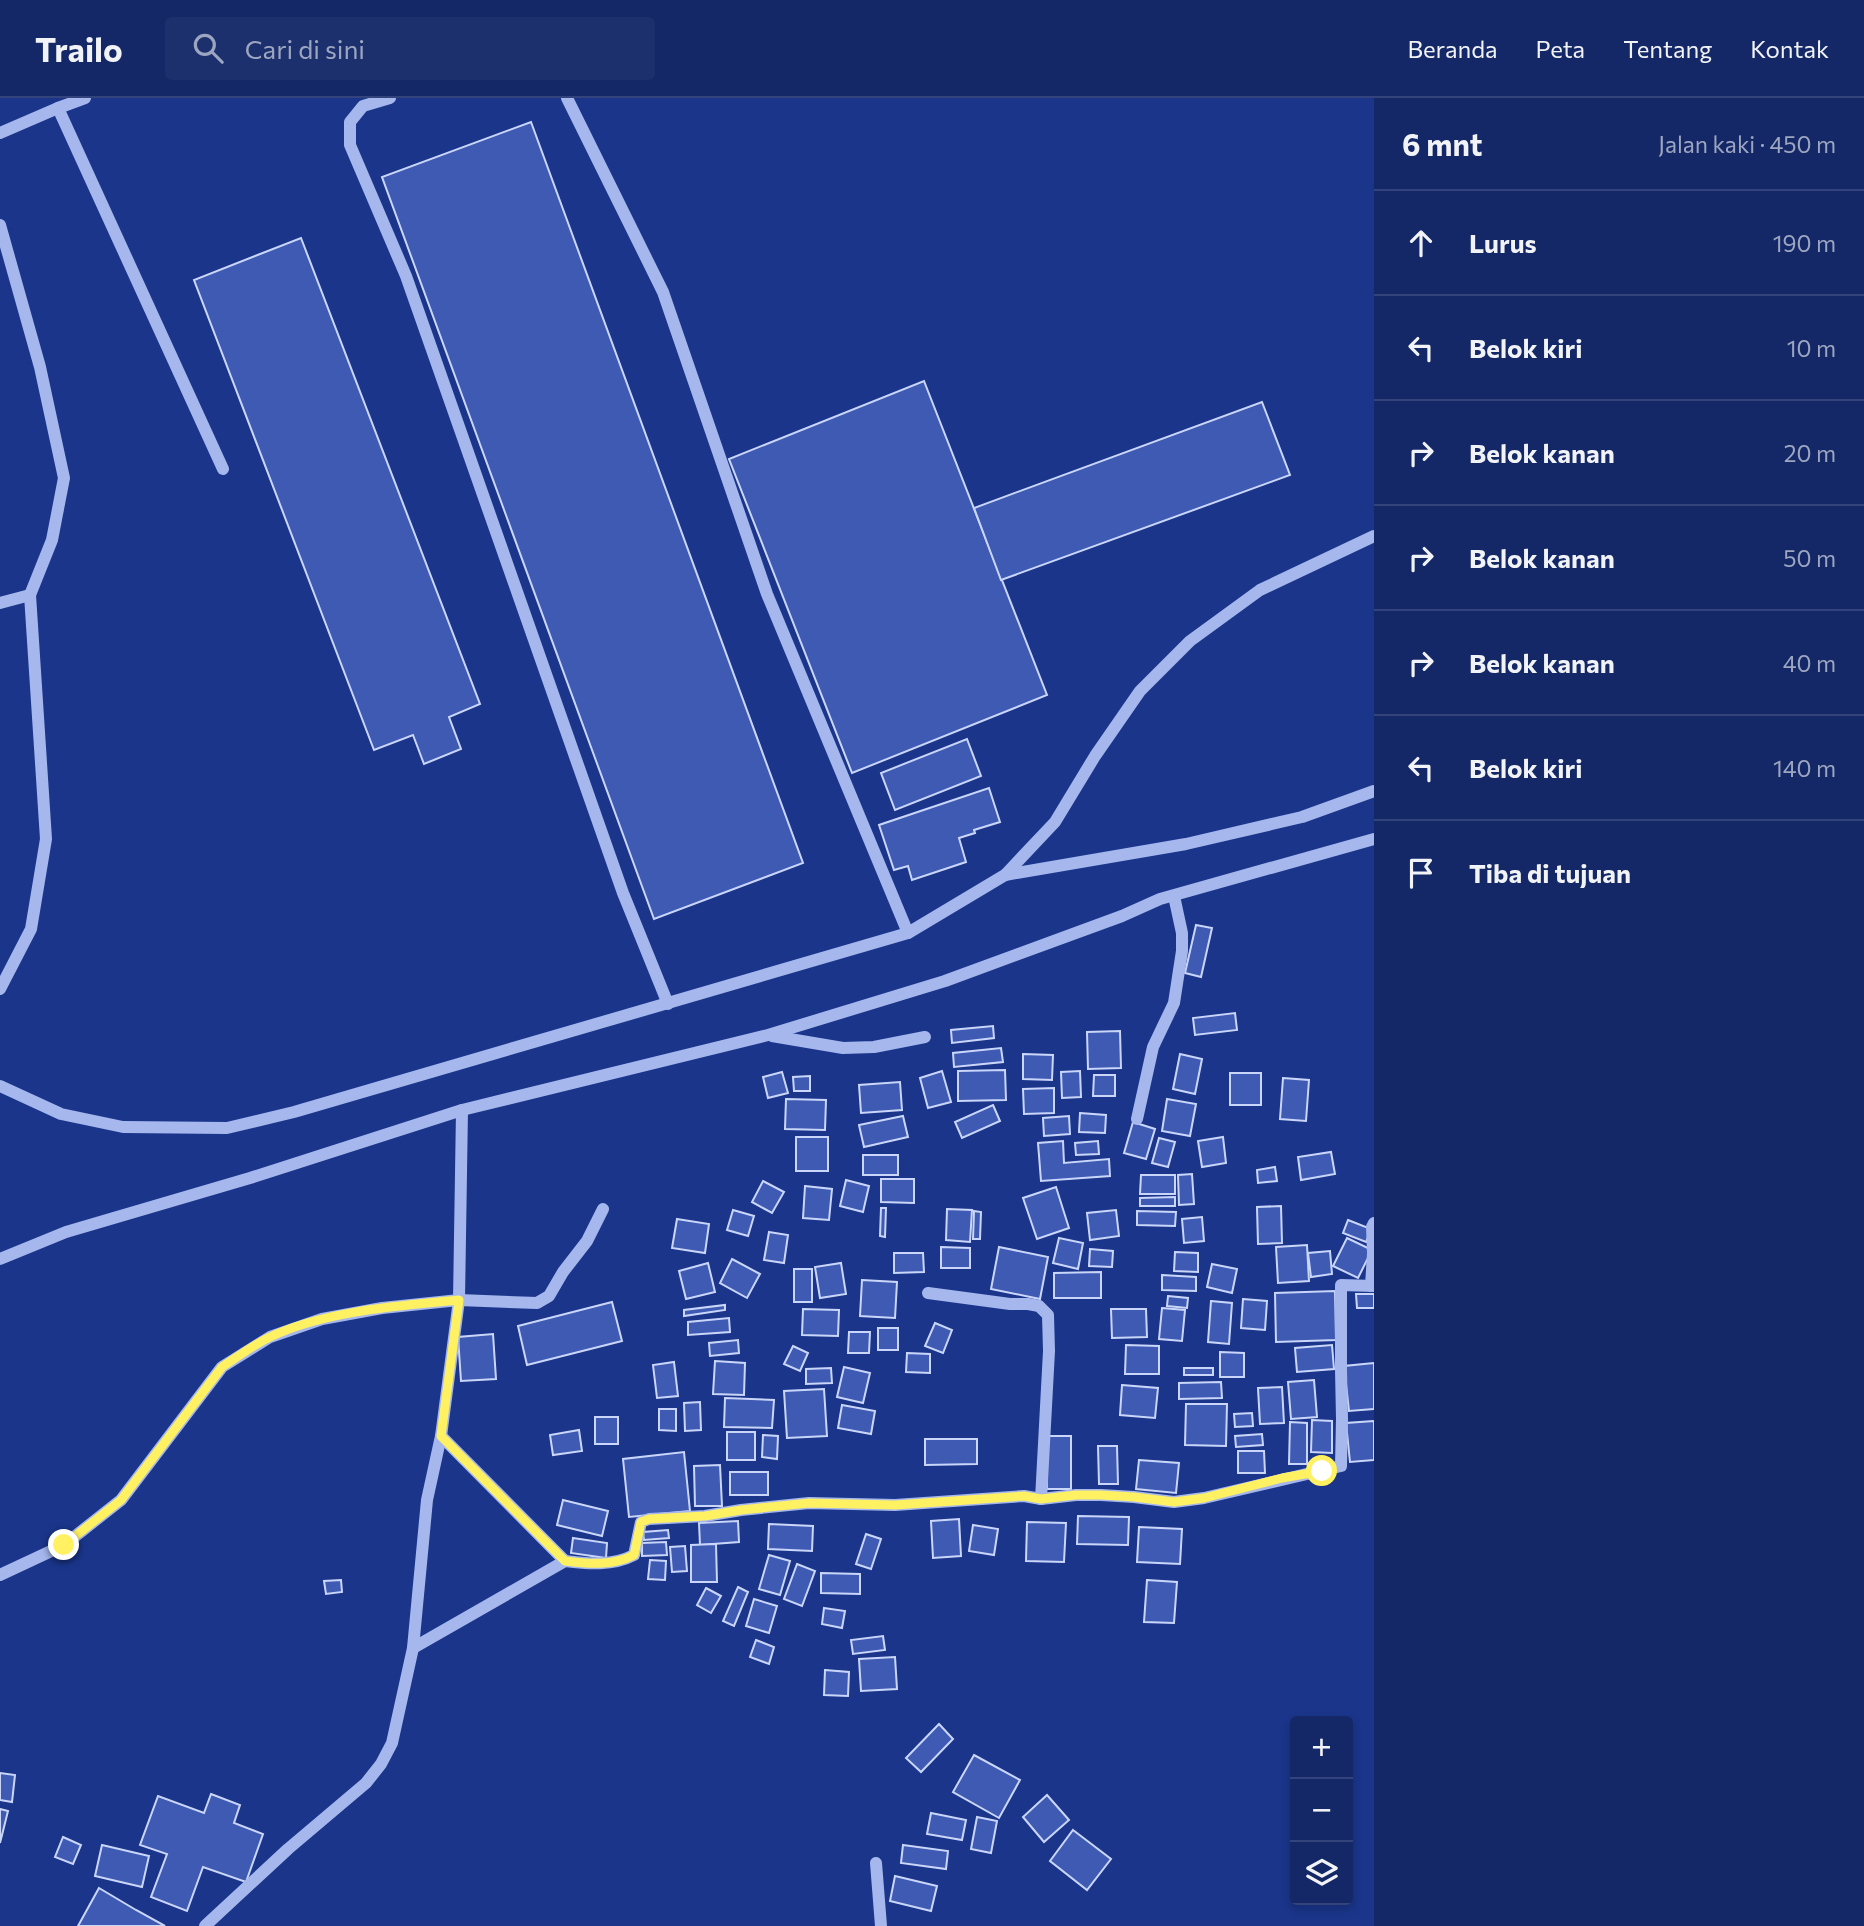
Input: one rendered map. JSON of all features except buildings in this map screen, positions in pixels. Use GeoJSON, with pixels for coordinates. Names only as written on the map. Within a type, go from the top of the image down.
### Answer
{"type":"FeatureCollection","features":[{"type":"Feature","properties":{"kind":"street"},"geometry":{"type":"LineString","coordinates":[[0,133],[85,98]]}},
{"type":"Feature","properties":{"kind":"street"},"geometry":{"type":"LineString","coordinates":[[390,98],[363,106],[350,122],[350,145],[406,276],[623,893],[668,1003]]}},
{"type":"Feature","properties":{"kind":"street"},"geometry":{"type":"LineString","coordinates":[[567,98],[663,292],[767,594],[908,933]]}},
{"type":"Feature","properties":{"kind":"street"},"geometry":{"type":"LineString","coordinates":[[58,108],[223,470]]}},
{"type":"Feature","properties":{"kind":"street"},"geometry":{"type":"LineString","coordinates":[[0,225],[40,368],[64,478],[52,540],[30,595],[46,839],[31,929],[0,989]]}},
{"type":"Feature","properties":{"kind":"street"},"geometry":{"type":"LineString","coordinates":[[0,1086],[61,1114],[123,1127],[227,1128],[294,1112],[908,933],[1004,875],[1055,822],[1095,755],[1140,691],[1190,641],[1260,590],[1374,536]]}},
{"type":"Feature","properties":{"kind":"street"},"geometry":{"type":"LineString","coordinates":[[0,603],[30,595]]}},
{"type":"Feature","properties":{"kind":"street"},"geometry":{"type":"LineString","coordinates":[[1004,875],[1186,844],[1301,817],[1374,791]]}},
{"type":"Feature","properties":{"kind":"street"},"geometry":{"type":"LineString","coordinates":[[0,1259],[66,1233],[250,1178],[461,1110],[768,1035],[945,981],[1122,916],[1160,899],[1374,839]]}},
{"type":"Feature","properties":{"kind":"street"},"geometry":{"type":"LineString","coordinates":[[1138,1119],[1153,1047],[1174,1003],[1182,933],[1174,896]]}},
{"type":"Feature","properties":{"kind":"street"},"geometry":{"type":"LineString","coordinates":[[768,1035],[842,1048],[874,1047],[925,1037]]}},
{"type":"Feature","properties":{"kind":"street"},"geometry":{"type":"LineString","coordinates":[[205,1926],[288,1849],[366,1783],[381,1764],[392,1743],[413,1648],[427,1500],[441,1436],[459,1300],[461,1110]]}},
{"type":"Feature","properties":{"kind":"street"},"geometry":{"type":"LineString","coordinates":[[0,1575],[64,1545],[121,1500],[222,1367],[242,1353],[270,1337],[322,1319],[382,1308],[459,1300],[529,1304],[543,1301],[587,1241],[603,1209]]}},
{"type":"Feature","properties":{"kind":"street"},"geometry":{"type":"LineString","coordinates":[[441,1436],[565,1561],[584,1564],[626,1560],[634,1555],[641,1522],[649,1519],[705,1516],[809,1503],[895,1505],[1076,1495],[1134,1497],[1174,1502],[1204,1498],[1341,1466],[1341,1285],[1372,1286],[1374,1223]]}},
{"type":"Feature","properties":{"kind":"street"},"geometry":{"type":"LineString","coordinates":[[928,1293],[1040,1306],[1048,1315],[1049,1351],[1041,1499]]}},
{"type":"Feature","properties":{"kind":"street"},"geometry":{"type":"LineString","coordinates":[[413,1648],[565,1561]]}},
{"type":"Feature","properties":{"kind":"street"},"geometry":{"type":"LineString","coordinates":[[876,1863],[881,1926]]}},
{"type":"Feature","properties":{"kind":"route"},"geometry":{"type":"LineString","coordinates":[[64,1545],[121,1500],[222,1367],[242,1353],[270,1337],[322,1319],[382,1308],[459,1300],[441,1436],[565,1561],[584,1564],[626,1560],[634,1555],[641,1522],[649,1519],[705,1516],[809,1503],[895,1505],[1024,1496],[1041,1499],[1076,1495],[1134,1497],[1174,1502],[1204,1498],[1322,1471]]}}]}
